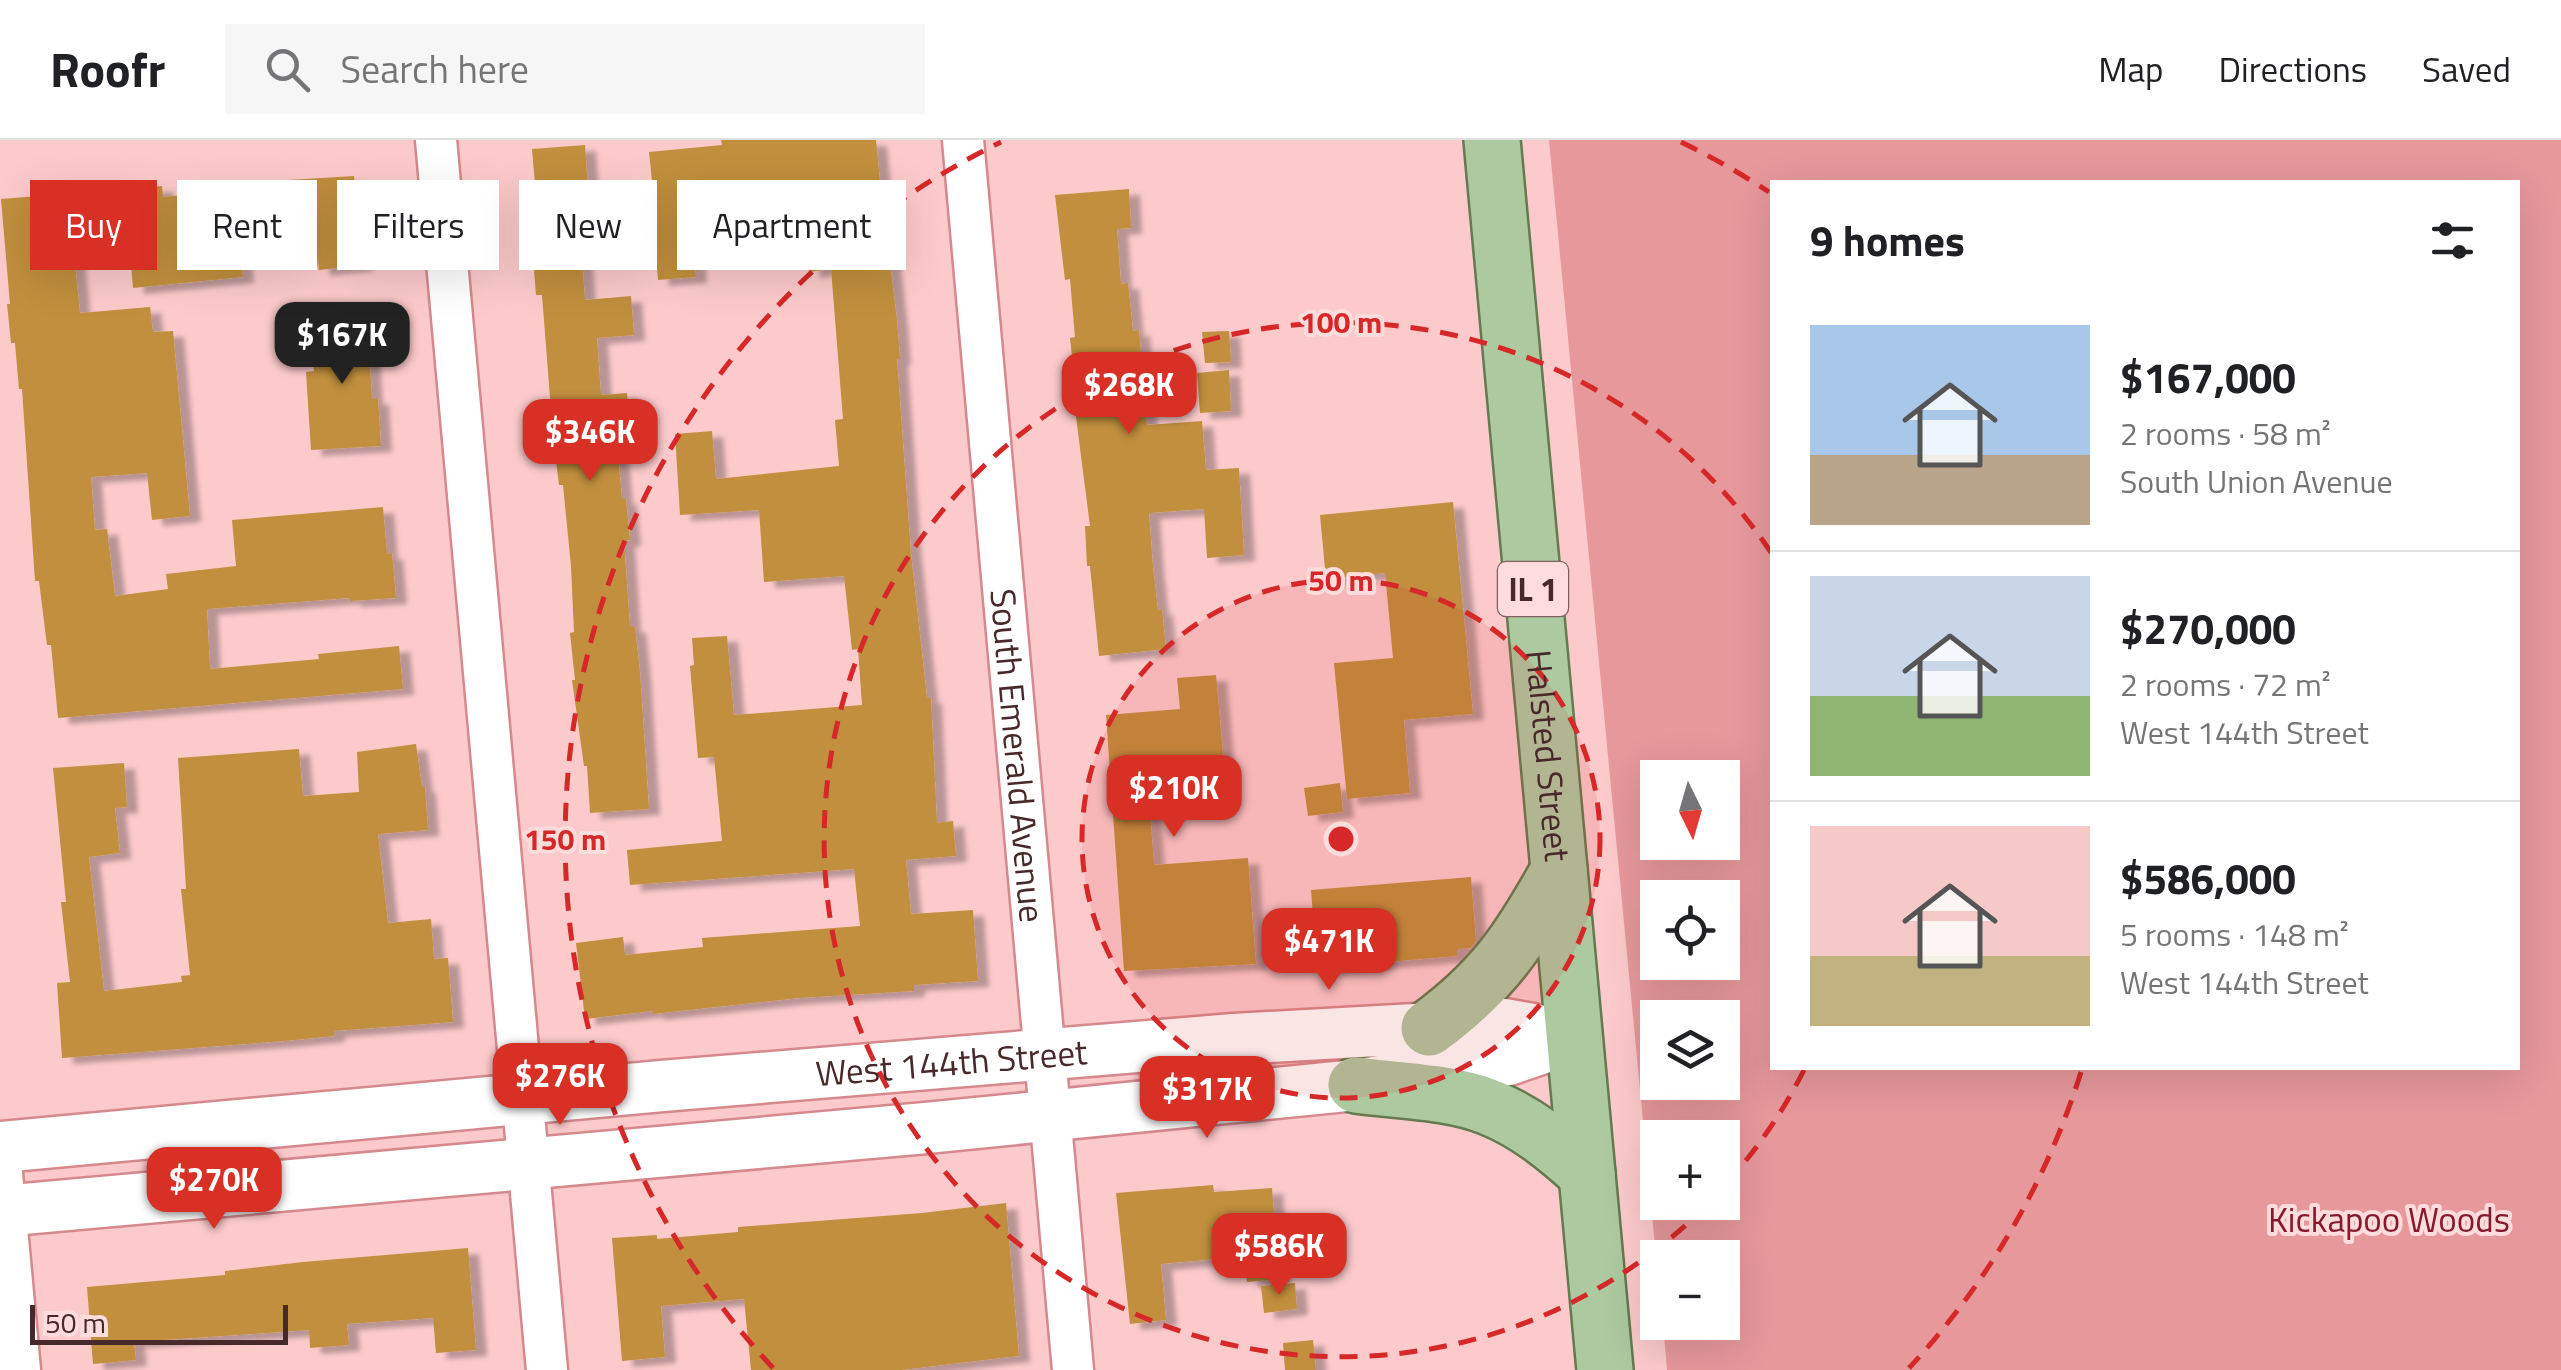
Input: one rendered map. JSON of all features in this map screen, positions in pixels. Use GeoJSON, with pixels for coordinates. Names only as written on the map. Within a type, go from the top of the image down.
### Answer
{"type":"FeatureCollection","features":[{"type":"Feature","properties":{"kind":"main road","name":"Halsted Street"},"geometry":{"type":"LineString","coordinates":[[1492,140],[1605,1370]]}},
{"type":"Feature","properties":{"kind":"main road"},"geometry":{"type":"LineString","coordinates":[[1429,1028],[1463,1003],[1498,967],[1524,934],[1559,870]]}},
{"type":"Feature","properties":{"kind":"main road"},"geometry":{"type":"LineString","coordinates":[[1356,1085],[1487,1106],[1524,1124],[1587,1174]]}},
{"type":"Feature","properties":{"kind":"street"},"geometry":{"type":"LineString","coordinates":[[436,140],[547,1370]]}},
{"type":"Feature","properties":{"kind":"street","name":"South Emerald Avenue"},"geometry":{"type":"LineString","coordinates":[[963,140],[1073,1370]]}},
{"type":"Feature","properties":{"kind":"street","name":"West 144th Street"},"geometry":{"type":"LineString","coordinates":[[0,1150],[1044,1053],[1505,1024],[1575,1037]]}},
{"type":"Feature","properties":{"kind":"street","name":"West 144th Street"},"geometry":{"type":"LineString","coordinates":[[3,1211],[1356,1085],[1508,1060],[1575,1037]]}},
{"type":"Feature","properties":{"kind":"street"},"geometry":{"type":"LineString","coordinates":[[0,1150],[20,1370]]}},
{"type":"Feature","properties":{"kind":"green space","name":"Kickapoo Woods"},"geometry":{"type":"Polygon","coordinates":[[[1549,140],[2561,140],[2561,1370],[1667,1370],[1664,1340],[1740,1340],[1740,1240],[1654,1240],[1652,1220],[1740,1220],[1740,1120],[1643,1120],[1641,1100],[1740,1100],[1740,1000],[1640,1000],[1640,1090],[1549,140]]]}},
{"type":"Feature","properties":{"kind":"building"},"geometry":{"type":"Polygon","coordinates":[[[721,140],[876,140],[880,180],[677,180],[677,270],[695,270],[696,277],[658,280],[657,180],[652,180],[649,152],[722,145],[721,140]]]}},
{"type":"Feature","properties":{"kind":"building"},"geometry":{"type":"Polygon","coordinates":[[[585,145],[587,180],[535,180],[532,149],[585,145]]]}},
{"type":"Feature","properties":{"kind":"building"},"geometry":{"type":"Polygon","coordinates":[[[354,176],[354,180],[337,180],[337,268],[319,270],[317,180],[288,180],[354,176]]]}},
{"type":"Feature","properties":{"kind":"building"},"geometry":{"type":"Polygon","coordinates":[[[157,186],[162,186],[163,197],[177,196],[177,270],[242,270],[243,277],[133,288],[131,270],[157,270],[157,186]]]}},
{"type":"Feature","properties":{"kind":"building"},"geometry":{"type":"Polygon","coordinates":[[[1129,189],[1131,228],[1117,229],[1121,284],[1128,283],[1133,331],[1139,330],[1147,425],[1202,421],[1206,470],[1239,468],[1244,555],[1207,558],[1204,509],[1149,513],[1158,610],[1162,609],[1166,649],[1099,656],[1087,566],[1085,526],[1090,526],[1072,386],[1070,338],[1075,337],[1070,279],[1065,280],[1055,195],[1129,189]]]}},
{"type":"Feature","properties":{"kind":"building"},"geometry":{"type":"Polygon","coordinates":[[[30,197],[30,270],[76,270],[80,313],[150,307],[153,332],[173,331],[190,516],[152,520],[147,473],[91,477],[95,530],[107,529],[115,596],[168,589],[166,574],[236,566],[232,520],[383,507],[396,598],[207,609],[210,669],[319,659],[318,654],[399,646],[403,689],[58,718],[51,645],[47,645],[39,581],[35,581],[22,389],[15,343],[11,343],[1,199],[30,197]]]}},
{"type":"Feature","properties":{"kind":"building"},"geometry":{"type":"Polygon","coordinates":[[[534,270],[583,270],[585,300],[631,296],[634,335],[597,338],[601,395],[627,393],[630,431],[616,432],[630,540],[624,541],[630,627],[635,627],[640,672],[649,809],[590,813],[587,766],[572,680],[571,566],[563,485],[559,485],[553,436],[542,295],[536,295],[534,270]]]}},
{"type":"Feature","properties":{"kind":"building"},"geometry":{"type":"Polygon","coordinates":[[[831,270],[891,270],[911,554],[927,698],[931,698],[937,823],[953,821],[956,856],[906,860],[911,914],[973,910],[978,981],[914,985],[914,991],[585,1019],[576,943],[623,937],[625,955],[703,947],[702,938],[860,926],[854,869],[630,885],[627,850],[722,841],[714,757],[698,758],[690,666],[694,665],[692,638],[727,636],[734,715],[862,705],[858,649],[852,650],[844,576],[764,582],[759,510],[680,515],[675,434],[712,431],[716,479],[839,466],[835,420],[843,419],[831,270]]]}},
{"type":"Feature","properties":{"kind":"building"},"geometry":{"type":"Polygon","coordinates":[[[367,318],[372,399],[378,399],[381,446],[311,450],[306,372],[314,371],[310,322],[367,318]]]}},
{"type":"Feature","properties":{"kind":"building"},"geometry":{"type":"Polygon","coordinates":[[[1229,331],[1231,362],[1205,363],[1202,332],[1229,331]]]}},
{"type":"Feature","properties":{"kind":"building"},"geometry":{"type":"Polygon","coordinates":[[[1229,370],[1231,411],[1200,413],[1197,373],[1229,370]]]}},
{"type":"Feature","properties":{"kind":"building"},"geometry":{"type":"Polygon","coordinates":[[[1453,502],[1473,714],[1404,720],[1410,793],[1347,799],[1334,663],[1393,658],[1385,573],[1326,579],[1320,515],[1453,502]]]}},
{"type":"Feature","properties":{"kind":"building"},"geometry":{"type":"Polygon","coordinates":[[[1216,675],[1226,788],[1181,790],[1181,795],[1149,798],[1154,865],[1248,858],[1256,964],[1124,971],[1106,715],[1180,709],[1177,678],[1216,675]]]}},
{"type":"Feature","properties":{"kind":"building"},"geometry":{"type":"Polygon","coordinates":[[[416,744],[428,830],[378,834],[388,923],[431,919],[434,959],[448,958],[453,1022],[334,1031],[334,1036],[284,1041],[62,1058],[57,983],[70,982],[53,768],[124,763],[127,807],[115,808],[120,853],[89,857],[104,991],[182,982],[181,976],[190,975],[181,889],[186,889],[178,758],[299,749],[303,796],[359,792],[357,752],[416,744]]]}},
{"type":"Feature","properties":{"kind":"building"},"geometry":{"type":"Polygon","coordinates":[[[1340,783],[1343,812],[1308,816],[1304,788],[1340,783]]]}},
{"type":"Feature","properties":{"kind":"building"},"geometry":{"type":"Polygon","coordinates":[[[1471,877],[1476,941],[1471,948],[1457,949],[1457,956],[1317,968],[1311,890],[1471,877]]]}},
{"type":"Feature","properties":{"kind":"building"},"geometry":{"type":"Polygon","coordinates":[[[1213,1185],[1214,1192],[1272,1188],[1279,1279],[1247,1282],[1246,1271],[1239,1271],[1238,1257],[1161,1264],[1166,1320],[1130,1324],[1116,1193],[1213,1185]]]}},
{"type":"Feature","properties":{"kind":"building"},"geometry":{"type":"Polygon","coordinates":[[[1006,1203],[1019,1356],[901,1370],[751,1370],[744,1299],[661,1306],[665,1357],[622,1361],[612,1238],[657,1235],[657,1239],[738,1232],[738,1227],[1006,1203]]]}},
{"type":"Feature","properties":{"kind":"building"},"geometry":{"type":"Polygon","coordinates":[[[468,1248],[476,1350],[436,1353],[433,1318],[347,1324],[349,1345],[310,1348],[309,1330],[134,1342],[136,1360],[93,1364],[87,1287],[468,1248]]]}},
{"type":"Feature","properties":{"kind":"building"},"geometry":{"type":"Polygon","coordinates":[[[1295,1283],[1297,1309],[1264,1313],[1261,1286],[1295,1283]]]}},
{"type":"Feature","properties":{"kind":"building"},"geometry":{"type":"Polygon","coordinates":[[[1313,1340],[1316,1370],[1285,1370],[1283,1343],[1313,1340]]]}}]}
